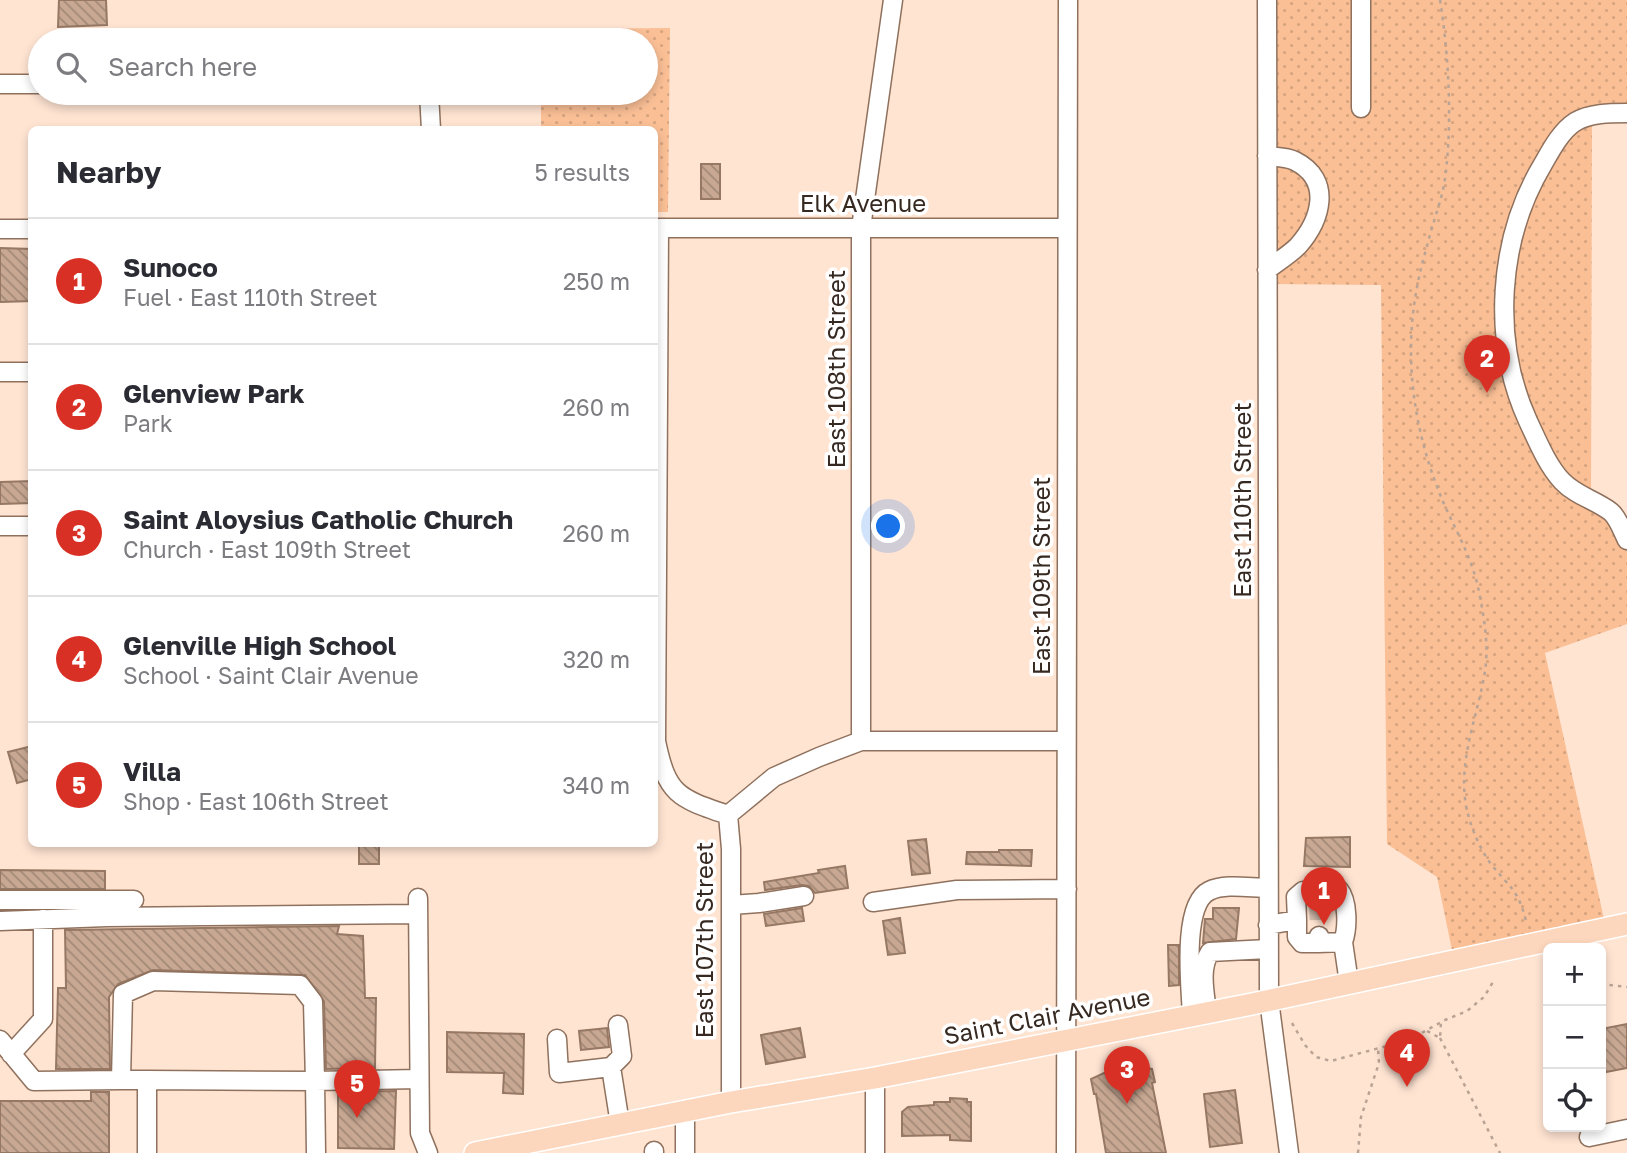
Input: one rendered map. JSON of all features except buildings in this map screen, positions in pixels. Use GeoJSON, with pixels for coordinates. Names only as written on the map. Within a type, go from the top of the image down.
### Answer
{"type":"FeatureCollection","features":[{"type":"Feature","properties":{"kind":"main road","name":"Saint Clair Avenue"},"geometry":{"type":"LineString","coordinates":[[1553,943],[1627,924]]}},
{"type":"Feature","properties":{"kind":"main road","name":"Saint Clair Avenue"},"geometry":{"type":"LineString","coordinates":[[475,1153],[731,1102],[875,1078],[1543,945]]}},
{"type":"Feature","properties":{"kind":"street","name":"East 108th Street"},"geometry":{"type":"LineString","coordinates":[[861,741],[861,228],[893,0]]}},
{"type":"Feature","properties":{"kind":"street","name":"East 109th Street"},"geometry":{"type":"LineString","coordinates":[[1066,1153],[1068,0]]}},
{"type":"Feature","properties":{"kind":"street","name":"East 110th Street"},"geometry":{"type":"LineString","coordinates":[[1267,0],[1269,1000],[1290,1153]]}},
{"type":"Feature","properties":{"kind":"street"},"geometry":{"type":"LineString","coordinates":[[1361,0],[1361,108]]}},
{"type":"Feature","properties":{"kind":"street"},"geometry":{"type":"LineString","coordinates":[[0,84],[28,85]]}},
{"type":"Feature","properties":{"kind":"street"},"geometry":{"type":"LineString","coordinates":[[430,105],[431,126]]}},
{"type":"Feature","properties":{"kind":"street"},"geometry":{"type":"LineString","coordinates":[[1627,113],[1592,115],[1574,123],[1556,141],[1530,185],[1512,242],[1505,278],[1504,305],[1510,366],[1517,393],[1544,452],[1562,481],[1586,499],[1613,513],[1627,540]]}},
{"type":"Feature","properties":{"kind":"street"},"geometry":{"type":"LineString","coordinates":[[1267,156],[1293,160],[1307,170],[1317,184],[1320,198],[1318,214],[1310,230],[1297,247],[1268,270]]}},
{"type":"Feature","properties":{"kind":"street","name":"Elk Avenue"},"geometry":{"type":"LineString","coordinates":[[659,228],[1067,228]]}},
{"type":"Feature","properties":{"kind":"street","name":"East 107th Street"},"geometry":{"type":"LineString","coordinates":[[658,399],[659,228]]}},
{"type":"Feature","properties":{"kind":"street"},"geometry":{"type":"LineString","coordinates":[[0,229],[28,229]]}},
{"type":"Feature","properties":{"kind":"street"},"geometry":{"type":"LineString","coordinates":[[0,372],[28,372]]}},
{"type":"Feature","properties":{"kind":"street"},"geometry":{"type":"LineString","coordinates":[[0,526],[28,526]]}},
{"type":"Feature","properties":{"kind":"street"},"geometry":{"type":"LineString","coordinates":[[728,815],[774,777],[861,741],[1066,741]]}},
{"type":"Feature","properties":{"kind":"street","name":"East 107th Street"},"geometry":{"type":"LineString","coordinates":[[658,752],[662,773],[677,793],[696,804],[728,815],[731,849],[731,1102]]}},
{"type":"Feature","properties":{"kind":"street"},"geometry":{"type":"LineString","coordinates":[[1199,1014],[1190,933],[1197,906],[1205,893],[1218,888],[1268,888]]}},
{"type":"Feature","properties":{"kind":"street"},"geometry":{"type":"LineString","coordinates":[[873,902],[957,890],[1067,890]]}},
{"type":"Feature","properties":{"kind":"street"},"geometry":{"type":"LineString","coordinates":[[1343,942],[1319,939],[1302,943],[1297,937],[1296,897],[1303,891],[1318,896],[1339,890],[1345,896],[1346,934],[1343,942],[1349,983]]}},
{"type":"Feature","properties":{"kind":"street"},"geometry":{"type":"LineString","coordinates":[[731,905],[804,895]]}},
{"type":"Feature","properties":{"kind":"street"},"geometry":{"type":"LineString","coordinates":[[0,900],[134,900]]}},
{"type":"Feature","properties":{"kind":"street"},"geometry":{"type":"LineString","coordinates":[[0,921],[418,906],[420,1133],[428,1153]]}},
{"type":"Feature","properties":{"kind":"street"},"geometry":{"type":"LineString","coordinates":[[43,919],[43,1018],[6,1047],[34,1081],[315,1082],[419,1079]]}},
{"type":"Feature","properties":{"kind":"street"},"geometry":{"type":"LineString","coordinates":[[1268,925],[1297,920]]}},
{"type":"Feature","properties":{"kind":"street"},"geometry":{"type":"LineString","coordinates":[[1199,1014],[1205,961],[1210,952],[1268,949]]}},
{"type":"Feature","properties":{"kind":"street"},"geometry":{"type":"LineString","coordinates":[[121,1080],[123,994],[153,981],[300,985],[313,1002],[316,1153]]}},
{"type":"Feature","properties":{"kind":"street"},"geometry":{"type":"LineString","coordinates":[[557,1039],[559,1073],[611,1067],[622,1056],[618,1025]]}},
{"type":"Feature","properties":{"kind":"street"},"geometry":{"type":"LineString","coordinates":[[611,1067],[620,1124]]}},
{"type":"Feature","properties":{"kind":"street"},"geometry":{"type":"LineString","coordinates":[[875,1078],[875,1153]]}},
{"type":"Feature","properties":{"kind":"street"},"geometry":{"type":"LineString","coordinates":[[147,1080],[147,1153]]}},
{"type":"Feature","properties":{"kind":"street"},"geometry":{"type":"LineString","coordinates":[[685,1111],[685,1153]]}},
{"type":"Feature","properties":{"kind":"street"},"geometry":{"type":"LineString","coordinates":[[1588,1139],[1627,1129]]}},
{"type":"Feature","properties":{"kind":"path"},"geometry":{"type":"LineString","coordinates":[[1440,0],[1446,47],[1448,139],[1444,186],[1415,296],[1411,349],[1414,402],[1424,452],[1472,567],[1486,630],[1486,667],[1479,705],[1467,743],[1464,774],[1466,807],[1476,837],[1490,862],[1520,899],[1526,921]]}},
{"type":"Feature","properties":{"kind":"path"},"geometry":{"type":"LineString","coordinates":[[1292,1023],[1316,1057],[1331,1061],[1409,1040],[1468,1011],[1484,997],[1493,982]]}},
{"type":"Feature","properties":{"kind":"path"},"geometry":{"type":"LineString","coordinates":[[1606,985],[1627,987]]}},
{"type":"Feature","properties":{"kind":"path"},"geometry":{"type":"LineString","coordinates":[[1441,1022],[1440,1038],[1500,1153]]}},
{"type":"Feature","properties":{"kind":"path"},"geometry":{"type":"LineString","coordinates":[[1425,1030],[1440,1038]]}},
{"type":"Feature","properties":{"kind":"path"},"geometry":{"type":"LineString","coordinates":[[1358,1153],[1361,1117],[1380,1063],[1378,1049]]}},
{"type":"Feature","properties":{"kind":"shaded area"},"geometry":{"type":"Polygon","coordinates":[[[1267,0],[1627,0],[1627,113],[1592,115],[1591,502],[1627,540],[1627,624],[1545,653],[1606,928],[1454,960],[1437,877],[1387,844],[1381,285],[1267,284],[1267,0]]]}},
{"type":"Feature","properties":{"kind":"shaded area"},"geometry":{"type":"Polygon","coordinates":[[[658,28],[670,28],[668,212],[658,212],[658,126],[541,126],[541,105],[658,105],[658,28]]]}},
{"type":"Feature","properties":{"kind":"tunnel"},"geometry":{"type":"LineString","coordinates":[[1318,902],[1319,936]]}},
{"type":"Feature","properties":{"kind":"place","name":"Glenview Park"},"geometry":{"type":"Point","coordinates":[1487,393]}},
{"type":"Feature","properties":{"kind":"place","name":"Sunoco"},"geometry":{"type":"Point","coordinates":[1324,925]}},
{"type":"Feature","properties":{"kind":"place","name":"Glenville High School"},"geometry":{"type":"Point","coordinates":[1407,1087]}},
{"type":"Feature","properties":{"kind":"place","name":"Saint Aloysius Catholic Church"},"geometry":{"type":"Point","coordinates":[1127,1104]}},
{"type":"Feature","properties":{"kind":"place","name":"Villa"},"geometry":{"type":"Point","coordinates":[357,1118]}}]}
